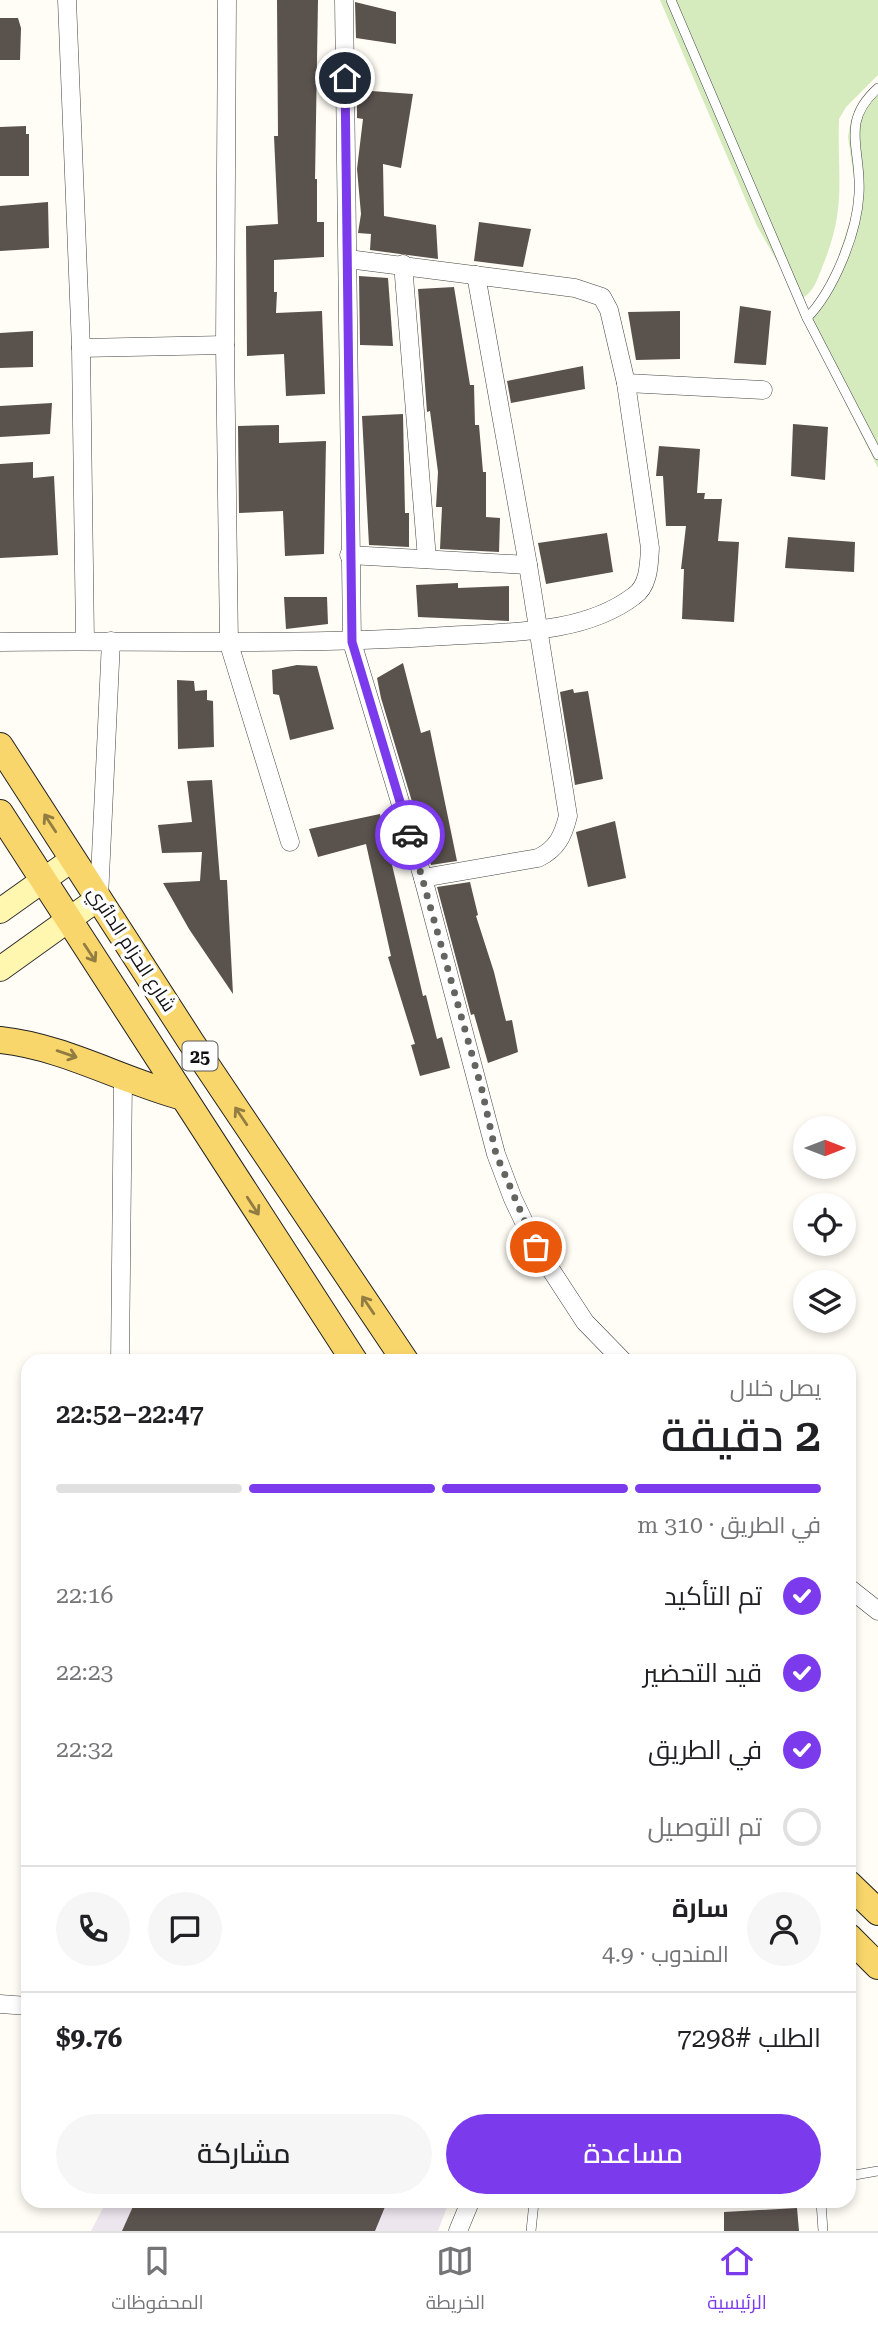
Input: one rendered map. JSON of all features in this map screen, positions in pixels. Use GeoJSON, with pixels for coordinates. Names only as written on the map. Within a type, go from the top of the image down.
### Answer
{"type":"FeatureCollection","features":[{"type":"Feature","properties":{"kind":"main road","name":"شارع الحزام الدائري"},"geometry":{"type":"LineString","coordinates":[[0,746],[191,1042],[401,1354]]}},
{"type":"Feature","properties":{"kind":"main road","name":"شارع الحزام الدائري"},"geometry":{"type":"LineString","coordinates":[[0,813],[350,1354]]}},
{"type":"Feature","properties":{"kind":"main road"},"geometry":{"type":"LineString","coordinates":[[0,1040],[62,1052],[123,1078],[183,1097]]}},
{"type":"Feature","properties":{"kind":"main road"},"geometry":{"type":"LineString","coordinates":[[856,1891],[878,1912]]}},
{"type":"Feature","properties":{"kind":"main road"},"geometry":{"type":"LineString","coordinates":[[856,1944],[878,1966]]}},
{"type":"Feature","properties":{"kind":"street"},"geometry":{"type":"LineString","coordinates":[[67,0],[82,348],[85,641]]}},
{"type":"Feature","properties":{"kind":"street"},"geometry":{"type":"LineString","coordinates":[[227,0],[225,345],[229,644],[290,842]]}},
{"type":"Feature","properties":{"kind":"street"},"geometry":{"type":"LineString","coordinates":[[344,0],[352,642],[423,877],[496,1154],[513,1199],[536,1247],[585,1322],[616,1354]]}},
{"type":"Feature","properties":{"kind":"street"},"geometry":{"type":"LineString","coordinates":[[0,642],[352,642],[536,630],[601,615],[637,595],[648,575],[650,548],[626,383],[609,310],[602,298],[575,288],[348,259]]}},
{"type":"Feature","properties":{"kind":"street"},"geometry":{"type":"LineString","coordinates":[[403,264],[427,559]]}},
{"type":"Feature","properties":{"kind":"street"},"geometry":{"type":"LineString","coordinates":[[423,877],[538,858],[551,852],[561,838],[568,816],[568,803],[536,630],[528,565],[476,275]]}},
{"type":"Feature","properties":{"kind":"street"},"geometry":{"type":"LineString","coordinates":[[82,348],[225,345]]}},
{"type":"Feature","properties":{"kind":"street"},"geometry":{"type":"LineString","coordinates":[[626,383],[763,390]]}},
{"type":"Feature","properties":{"kind":"street"},"geometry":{"type":"LineString","coordinates":[[349,555],[528,565]]}},
{"type":"Feature","properties":{"kind":"street"},"geometry":{"type":"LineString","coordinates":[[0,968],[99,898],[111,641]]}},
{"type":"Feature","properties":{"kind":"street"},"geometry":{"type":"LineString","coordinates":[[0,911],[74,859]]}},
{"type":"Feature","properties":{"kind":"street"},"geometry":{"type":"LineString","coordinates":[[120,1354],[123,1078]]}},
{"type":"Feature","properties":{"kind":"street"},"geometry":{"type":"LineString","coordinates":[[856,1594],[878,1611]]}},
{"type":"Feature","properties":{"kind":"street"},"geometry":{"type":"LineString","coordinates":[[0,2004],[21,2006]]}},
{"type":"Feature","properties":{"kind":"street"},"geometry":{"type":"LineString","coordinates":[[458,2231],[468,2208]]}},
{"type":"Feature","properties":{"kind":"lane"},"geometry":{"type":"LineString","coordinates":[[671,0],[807,318],[878,455]]}},
{"type":"Feature","properties":{"kind":"lane"},"geometry":{"type":"LineString","coordinates":[[807,318],[827,294],[847,244],[860,192],[855,121],[862,103],[878,88]]}},
{"type":"Feature","properties":{"kind":"lane"},"geometry":{"type":"LineString","coordinates":[[856,2175],[878,2171]]}},
{"type":"Feature","properties":{"kind":"lane"},"geometry":{"type":"LineString","coordinates":[[531,2231],[533,2208]]}},
{"type":"Feature","properties":{"kind":"lane"},"geometry":{"type":"LineString","coordinates":[[821,2208],[823,2231]]}},
{"type":"Feature","properties":{"kind":"shaded area"},"geometry":{"type":"Polygon","coordinates":[[[103,2208],[447,2208],[438,2231],[91,2231],[103,2208]]]}},
{"type":"Feature","properties":{"kind":"green space"},"geometry":{"type":"Polygon","coordinates":[[[660,0],[878,0],[878,75],[846,107],[839,119],[839,192],[835,226],[817,281],[812,290],[799,300],[757,226],[660,0]]]}},
{"type":"Feature","properties":{"kind":"green space"},"geometry":{"type":"Polygon","coordinates":[[[878,90],[878,468],[813,337],[810,318],[835,267],[857,199],[848,137],[851,120],[878,90]]]}},
{"type":"Feature","properties":{"kind":"building"},"geometry":{"type":"Polygon","coordinates":[[[277,0],[318,0],[315,179],[317,222],[324,222],[324,257],[274,260],[274,292],[277,292],[276,313],[322,311],[325,394],[286,396],[284,354],[247,356],[246,226],[278,224],[274,136],[278,136],[277,0]]]}},
{"type":"Feature","properties":{"kind":"building"},"geometry":{"type":"Polygon","coordinates":[[[355,2],[396,12],[396,44],[356,38],[355,2]]]}},
{"type":"Feature","properties":{"kind":"building"},"geometry":{"type":"Polygon","coordinates":[[[0,18],[18,18],[21,28],[20,60],[0,60],[0,18]]]}},
{"type":"Feature","properties":{"kind":"building"},"geometry":{"type":"Polygon","coordinates":[[[357,90],[413,94],[401,168],[383,164],[384,216],[436,225],[438,259],[370,250],[371,234],[358,233],[361,214],[357,169],[363,119],[357,118],[357,90]]]}},
{"type":"Feature","properties":{"kind":"building"},"geometry":{"type":"Polygon","coordinates":[[[26,126],[26,134],[29,134],[29,176],[0,176],[0,127],[26,126]]]}},
{"type":"Feature","properties":{"kind":"building"},"geometry":{"type":"Polygon","coordinates":[[[48,202],[49,248],[0,251],[0,206],[48,202]]]}},
{"type":"Feature","properties":{"kind":"building"},"geometry":{"type":"Polygon","coordinates":[[[479,222],[531,229],[523,267],[474,261],[479,222]]]}},
{"type":"Feature","properties":{"kind":"building"},"geometry":{"type":"Polygon","coordinates":[[[359,276],[388,278],[393,346],[360,345],[359,276]]]}},
{"type":"Feature","properties":{"kind":"building"},"geometry":{"type":"Polygon","coordinates":[[[454,287],[470,385],[474,385],[475,425],[479,425],[483,472],[486,472],[486,517],[500,518],[499,552],[440,549],[442,507],[436,507],[438,472],[430,411],[427,412],[418,289],[454,287]]]}},
{"type":"Feature","properties":{"kind":"building"},"geometry":{"type":"Polygon","coordinates":[[[740,306],[771,311],[766,365],[734,363],[740,306]]]}},
{"type":"Feature","properties":{"kind":"building"},"geometry":{"type":"Polygon","coordinates":[[[680,311],[680,359],[636,360],[628,312],[680,311]]]}},
{"type":"Feature","properties":{"kind":"building"},"geometry":{"type":"Polygon","coordinates":[[[33,331],[33,367],[0,368],[0,333],[33,331]]]}},
{"type":"Feature","properties":{"kind":"building"},"geometry":{"type":"Polygon","coordinates":[[[583,366],[585,389],[511,403],[507,381],[583,366]]]}},
{"type":"Feature","properties":{"kind":"building"},"geometry":{"type":"Polygon","coordinates":[[[52,403],[50,434],[0,437],[0,406],[52,403]]]}},
{"type":"Feature","properties":{"kind":"building"},"geometry":{"type":"Polygon","coordinates":[[[403,414],[405,513],[409,513],[409,547],[369,545],[362,416],[403,414]]]}},
{"type":"Feature","properties":{"kind":"building"},"geometry":{"type":"Polygon","coordinates":[[[793,424],[828,427],[825,480],[791,476],[793,424]]]}},
{"type":"Feature","properties":{"kind":"building"},"geometry":{"type":"Polygon","coordinates":[[[279,425],[279,443],[326,441],[324,554],[285,556],[283,511],[239,513],[238,426],[279,425]]]}},
{"type":"Feature","properties":{"kind":"building"},"geometry":{"type":"Polygon","coordinates":[[[659,446],[700,449],[697,493],[705,493],[704,499],[722,499],[718,541],[739,542],[734,622],[682,619],[684,569],[681,569],[686,526],[666,526],[663,476],[656,476],[659,446]]]}},
{"type":"Feature","properties":{"kind":"building"},"geometry":{"type":"Polygon","coordinates":[[[33,462],[33,478],[54,476],[58,555],[0,558],[0,464],[33,462]]]}},
{"type":"Feature","properties":{"kind":"building"},"geometry":{"type":"Polygon","coordinates":[[[607,533],[613,572],[546,584],[538,543],[607,533]]]}},
{"type":"Feature","properties":{"kind":"building"},"geometry":{"type":"Polygon","coordinates":[[[788,537],[855,542],[854,572],[785,568],[788,537]]]}},
{"type":"Feature","properties":{"kind":"building"},"geometry":{"type":"Polygon","coordinates":[[[458,583],[458,588],[509,586],[509,621],[418,617],[416,585],[458,583]]]}},
{"type":"Feature","properties":{"kind":"building"},"geometry":{"type":"Polygon","coordinates":[[[284,597],[327,597],[328,624],[286,629],[284,597]]]}},
{"type":"Feature","properties":{"kind":"building"},"geometry":{"type":"Polygon","coordinates":[[[403,663],[421,733],[430,730],[457,861],[431,865],[381,698],[377,678],[403,663]]]}},
{"type":"Feature","properties":{"kind":"building"},"geometry":{"type":"Polygon","coordinates":[[[297,665],[317,666],[334,729],[290,740],[279,695],[273,694],[272,670],[297,665]]]}},
{"type":"Feature","properties":{"kind":"building"},"geometry":{"type":"Polygon","coordinates":[[[177,680],[194,681],[195,691],[207,690],[207,700],[213,701],[214,747],[178,749],[177,680]]]}},
{"type":"Feature","properties":{"kind":"building"},"geometry":{"type":"Polygon","coordinates":[[[573,689],[574,693],[588,691],[603,779],[575,785],[560,692],[573,689]]]}},
{"type":"Feature","properties":{"kind":"building"},"geometry":{"type":"Polygon","coordinates":[[[212,780],[220,880],[227,880],[233,994],[189,929],[163,883],[200,881],[202,852],[162,853],[158,825],[192,822],[187,781],[212,780]]]}},
{"type":"Feature","properties":{"kind":"building"},"geometry":{"type":"Polygon","coordinates":[[[380,814],[423,996],[426,995],[437,1039],[442,1037],[450,1068],[420,1076],[411,1045],[415,1044],[388,957],[391,956],[366,844],[318,857],[309,829],[380,814]]]}},
{"type":"Feature","properties":{"kind":"building"},"geometry":{"type":"Polygon","coordinates":[[[615,821],[626,878],[588,887],[576,832],[615,821]]]}},
{"type":"Feature","properties":{"kind":"building"},"geometry":{"type":"Polygon","coordinates":[[[470,882],[478,915],[476,916],[506,1021],[512,1020],[518,1052],[488,1063],[474,1014],[471,1015],[437,887],[470,882]]]}},
{"type":"Feature","properties":{"kind":"building"},"geometry":{"type":"Polygon","coordinates":[[[132,2208],[385,2208],[375,2231],[122,2231],[132,2208]]]}},
{"type":"Feature","properties":{"kind":"building"},"geometry":{"type":"Polygon","coordinates":[[[797,2208],[799,2231],[724,2231],[724,2212],[797,2208]]]}},
{"type":"Feature","properties":{"kind":"way so far"},"geometry":{"type":"LineString","coordinates":[[410,835],[482,1090],[496,1154],[513,1199],[536,1247]]}},
{"type":"Feature","properties":{"kind":"route"},"geometry":{"type":"LineString","coordinates":[[345,78],[352,642],[410,835]]}}]}
